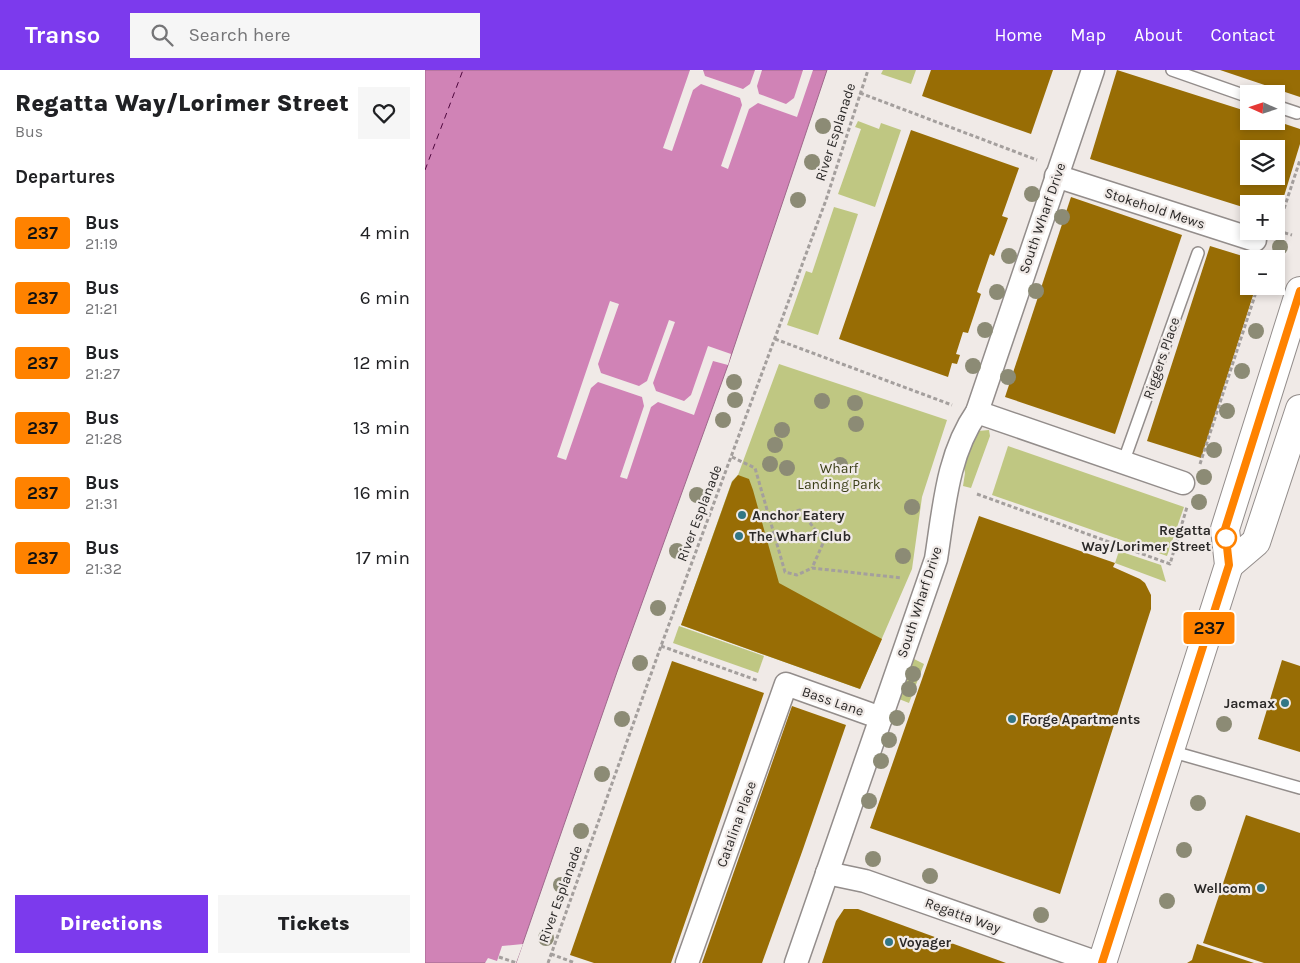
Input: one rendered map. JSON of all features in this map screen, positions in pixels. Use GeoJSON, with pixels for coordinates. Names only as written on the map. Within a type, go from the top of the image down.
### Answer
{"type":"FeatureCollection","features":[{"type":"Feature","properties":{"kind":"main road"},"geometry":{"type":"LineString","coordinates":[[1100,963],[1229,565],[1225,529],[1300,291]]}},
{"type":"Feature","properties":{"kind":"main road"},"geometry":{"type":"LineString","coordinates":[[1229,565],[1256,542],[1300,409]]}},
{"type":"Feature","properties":{"kind":"street","name":"South Wharf Drive"},"geometry":{"type":"LineString","coordinates":[[795,963],[936,559],[949,479],[966,430],[977,412],[1093,70]]}},
{"type":"Feature","properties":{"kind":"street","name":"Stokehold Mews"},"geometry":{"type":"LineString","coordinates":[[1056,176],[1240,235]]}},
{"type":"Feature","properties":{"kind":"street"},"geometry":{"type":"LineString","coordinates":[[977,412],[1123,463],[1186,492]]}},
{"type":"Feature","properties":{"kind":"street","name":"Bass Lane"},"geometry":{"type":"LineString","coordinates":[[785,684],[881,718]]}},
{"type":"Feature","properties":{"kind":"street","name":"Catalina Place"},"geometry":{"type":"LineString","coordinates":[[687,963],[785,684]]}},
{"type":"Feature","properties":{"kind":"street","name":"Regatta Way"},"geometry":{"type":"LineString","coordinates":[[827,873],[865,881],[1100,963]]}},
{"type":"Feature","properties":{"kind":"lane"},"geometry":{"type":"LineString","coordinates":[[1172,70],[1240,94]]}},
{"type":"Feature","properties":{"kind":"lane"},"geometry":{"type":"LineString","coordinates":[[1285,109],[1297,113]]}},
{"type":"Feature","properties":{"kind":"lane","name":"Riggers Place"},"geometry":{"type":"LineString","coordinates":[[1123,463],[1198,253]]}},
{"type":"Feature","properties":{"kind":"lane"},"geometry":{"type":"LineString","coordinates":[[1170,751],[1300,788]]}},
{"type":"Feature","properties":{"kind":"path","name":"River Esplanade"},"geometry":{"type":"LineString","coordinates":[[548,963],[661,646],[826,200],[867,70]]}},
{"type":"Feature","properties":{"kind":"path"},"geometry":{"type":"LineString","coordinates":[[860,93],[1041,161],[1056,176]]}},
{"type":"Feature","properties":{"kind":"path"},"geometry":{"type":"LineString","coordinates":[[1292,235],[1277,230],[1300,160]]}},
{"type":"Feature","properties":{"kind":"path"},"geometry":{"type":"LineString","coordinates":[[1199,467],[1256,295]]}},
{"type":"Feature","properties":{"kind":"path"},"geometry":{"type":"LineString","coordinates":[[775,339],[977,412]]}},
{"type":"Feature","properties":{"kind":"path"},"geometry":{"type":"LineString","coordinates":[[732,458],[755,468],[785,572],[797,575],[811,568],[928,580]]}},
{"type":"Feature","properties":{"kind":"path"},"geometry":{"type":"LineString","coordinates":[[977,494],[1170,564],[1186,492]]}},
{"type":"Feature","properties":{"kind":"path"},"geometry":{"type":"LineString","coordinates":[[771,520],[800,510],[824,541],[811,568]]}},
{"type":"Feature","properties":{"kind":"path"},"geometry":{"type":"LineString","coordinates":[[661,646],[758,681],[785,684]]}},
{"type":"Feature","properties":{"kind":"path"},"geometry":{"type":"LineString","coordinates":[[551,954],[575,963]]}},
{"type":"Feature","properties":{"kind":"path"},"geometry":{"type":"LineString","coordinates":[[499,957],[517,963]]}},
{"type":"Feature","properties":{"kind":"green space"},"geometry":{"type":"Polygon","coordinates":[[[883,70],[916,70],[911,84],[881,74],[883,70]]]}},
{"type":"Feature","properties":{"kind":"green space"},"geometry":{"type":"Polygon","coordinates":[[[858,121],[879,129],[881,123],[901,130],[875,207],[838,194],[861,129],[855,127],[858,121]]]}},
{"type":"Feature","properties":{"kind":"green space"},"geometry":{"type":"Polygon","coordinates":[[[834,207],[858,214],[818,335],[787,325],[806,271],[812,273],[834,207]]]}},
{"type":"Feature","properties":{"kind":"green space","name":"Wharf Landing Park"},"geometry":{"type":"Polygon","coordinates":[[[779,364],[947,420],[922,497],[912,569],[860,689],[681,625],[732,481],[738,475],[779,364]]]}},
{"type":"Feature","properties":{"kind":"green space"},"geometry":{"type":"Polygon","coordinates":[[[989,430],[990,436],[971,488],[963,486],[965,473],[963,460],[978,431],[989,430]]]}},
{"type":"Feature","properties":{"kind":"green space"},"geometry":{"type":"Polygon","coordinates":[[[1008,446],[1184,507],[1167,556],[992,495],[1008,446]]]}},
{"type":"Feature","properties":{"kind":"green space"},"geometry":{"type":"Polygon","coordinates":[[[1119,551],[1161,565],[1166,582],[1115,563],[1119,551]]]}},
{"type":"Feature","properties":{"kind":"green space"},"geometry":{"type":"Polygon","coordinates":[[[679,626],[764,656],[758,673],[673,643],[679,626]]]}},
{"type":"Feature","properties":{"kind":"green space"},"geometry":{"type":"Polygon","coordinates":[[[914,659],[924,664],[909,703],[899,699],[914,659]]]}},
{"type":"Feature","properties":{"kind":"shaded area"},"geometry":{"type":"Polygon","coordinates":[[[425,70],[827,70],[728,365],[617,672],[516,963],[425,963],[425,70]]]}},
{"type":"Feature","properties":{"kind":"pier"},"geometry":{"type":"Polygon","coordinates":[[[690,70],[703,70],[705,76],[743,89],[750,84],[755,70],[762,70],[757,86],[759,94],[786,104],[794,98],[803,70],[813,70],[797,117],[758,103],[749,109],[728,169],[721,166],[742,105],[740,98],[701,84],[693,90],[672,151],[663,148],[690,70]]]}},
{"type":"Feature","properties":{"kind":"pier"},"geometry":{"type":"Polygon","coordinates":[[[610,301],[619,304],[598,364],[601,373],[639,386],[647,381],[669,320],[675,322],[653,383],[656,391],[684,401],[691,395],[708,346],[731,354],[728,365],[713,361],[694,415],[658,402],[651,407],[627,479],[620,477],[644,406],[642,397],[598,382],[591,388],[566,460],[557,457],[610,301]]]}},
{"type":"Feature","properties":{"kind":"pier"},"geometry":{"type":"Polygon","coordinates":[[[523,944],[516,963],[485,963],[488,958],[497,961],[502,946],[523,944]]]}},
{"type":"Feature","properties":{"kind":"building"},"geometry":{"type":"Polygon","coordinates":[[[931,70],[1053,70],[1031,134],[922,96],[931,70]]]}},
{"type":"Feature","properties":{"kind":"building"},"geometry":{"type":"Polygon","coordinates":[[[1117,70],[1240,109],[1240,130],[1285,130],[1285,124],[1300,129],[1300,144],[1284,195],[1240,195],[1240,206],[1090,159],[1117,70]]]}},
{"type":"Feature","properties":{"kind":"building"},"geometry":{"type":"Polygon","coordinates":[[[1220,70],[1300,70],[1300,97],[1285,92],[1285,85],[1264,85],[1220,70]]]}},
{"type":"Feature","properties":{"kind":"building"},"geometry":{"type":"Polygon","coordinates":[[[911,130],[1019,168],[1002,216],[1008,218],[994,256],[990,254],[977,292],[981,294],[968,333],[963,332],[956,354],[960,355],[957,364],[952,363],[948,377],[839,339],[911,130]]]}},
{"type":"Feature","properties":{"kind":"building"},"geometry":{"type":"Polygon","coordinates":[[[1071,197],[1182,235],[1115,434],[1005,397],[1071,197]]]}},
{"type":"Feature","properties":{"kind":"building"},"geometry":{"type":"Polygon","coordinates":[[[1210,246],[1240,255],[1240,295],[1253,295],[1201,458],[1147,441],[1210,246]]]}},
{"type":"Feature","properties":{"kind":"building","name":"The Wharf Club"},"geometry":{"type":"Polygon","coordinates":[[[738,475],[749,479],[779,583],[882,639],[860,689],[681,625],[732,482],[738,475]]]}},
{"type":"Feature","properties":{"kind":"building","name":"Forge Apartments"},"geometry":{"type":"Polygon","coordinates":[[[979,516],[1115,563],[1113,567],[1145,583],[1151,595],[1151,609],[1060,894],[870,828],[979,516]]]}},
{"type":"Feature","properties":{"kind":"building","name":"Jacmax"},"geometry":{"type":"Polygon","coordinates":[[[1282,660],[1300,666],[1300,752],[1258,739],[1282,660]]]}},
{"type":"Feature","properties":{"kind":"building"},"geometry":{"type":"Polygon","coordinates":[[[672,661],[764,693],[671,963],[594,963],[570,955],[672,661]]]}},
{"type":"Feature","properties":{"kind":"building"},"geometry":{"type":"Polygon","coordinates":[[[792,706],[846,725],[802,852],[762,963],[702,963],[792,706]]]}},
{"type":"Feature","properties":{"kind":"building","name":"Wellcom"},"geometry":{"type":"Polygon","coordinates":[[[1246,815],[1300,833],[1300,963],[1264,963],[1203,943],[1246,815]]]}},
{"type":"Feature","properties":{"kind":"building","name":"Voyager"},"geometry":{"type":"Polygon","coordinates":[[[844,909],[858,909],[1006,963],[822,963],[836,921],[844,909]]]}},
{"type":"Feature","properties":{"kind":"building"},"geometry":{"type":"Polygon","coordinates":[[[1197,944],[1254,963],[1187,963],[1192,960],[1197,944]]]}},
{"type":"Feature","properties":{"kind":"ferry route"},"geometry":{"type":"LineString","coordinates":[[425,170],[463,70]]}},
{"type":"Feature","properties":{"kind":"bus line","name":"237"},"geometry":{"type":"LineString","coordinates":[[1102,963],[1229,565],[1225,529],[1300,291]]}},
{"type":"Feature","properties":{"kind":"place","name":"Anchor Eatery"},"geometry":{"type":"Point","coordinates":[742,515]}},
{"type":"Feature","properties":{"kind":"place","name":"The Wharf Club"},"geometry":{"type":"Point","coordinates":[739,536]}},
{"type":"Feature","properties":{"kind":"place","name":"Regatta Way/Lorimer Street"},"geometry":{"type":"Point","coordinates":[1226,538]}},
{"type":"Feature","properties":{"kind":"place","name":"Jacmax"},"geometry":{"type":"Point","coordinates":[1285,703]}},
{"type":"Feature","properties":{"kind":"place","name":"Forge Apartments"},"geometry":{"type":"Point","coordinates":[1012,719]}},
{"type":"Feature","properties":{"kind":"place","name":"Wellcom"},"geometry":{"type":"Point","coordinates":[1261,888]}},
{"type":"Feature","properties":{"kind":"place","name":"Voyager"},"geometry":{"type":"Point","coordinates":[889,942]}}]}
